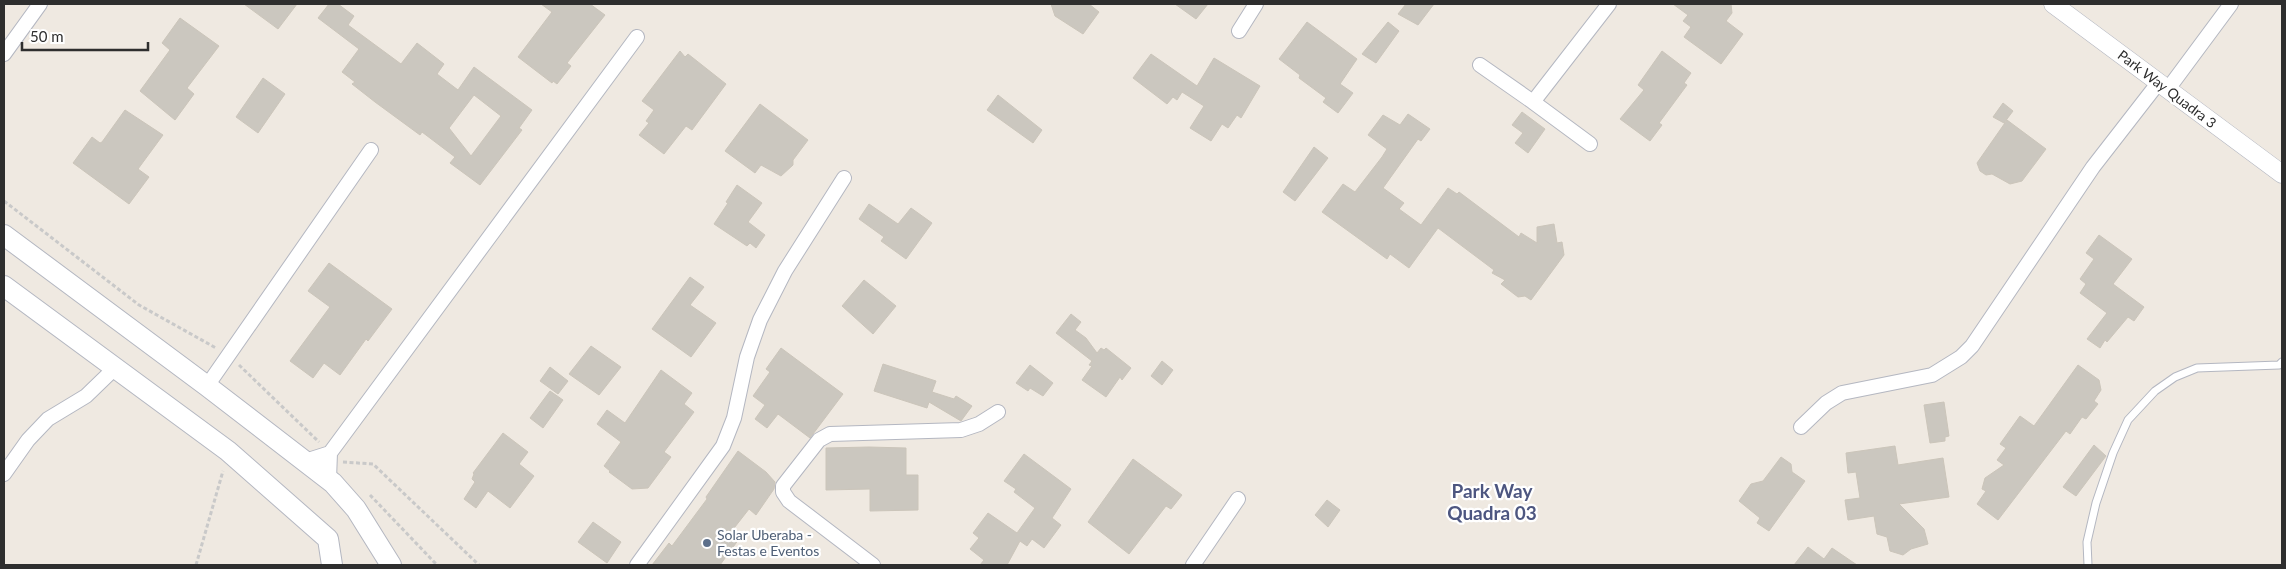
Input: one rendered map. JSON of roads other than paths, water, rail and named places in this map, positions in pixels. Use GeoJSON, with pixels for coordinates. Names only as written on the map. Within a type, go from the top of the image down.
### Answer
{"type":"FeatureCollection","features":[{"type":"Feature","properties":{"kind":"main road"},"geometry":{"type":"LineString","coordinates":[[4,235],[305,461],[330,464],[392,565]]}},
{"type":"Feature","properties":{"kind":"main road"},"geometry":{"type":"LineString","coordinates":[[4,286],[228,451],[328,539],[332,565]]}},
{"type":"Feature","properties":{"kind":"street"},"geometry":{"type":"LineString","coordinates":[[4,54],[40,4]]}},
{"type":"Feature","properties":{"kind":"street"},"geometry":{"type":"LineString","coordinates":[[1239,30],[1256,4]]}},
{"type":"Feature","properties":{"kind":"street"},"geometry":{"type":"LineString","coordinates":[[1533,102],[1609,4]]}},
{"type":"Feature","properties":{"kind":"street","name":"Park Way Quadra 3"},"geometry":{"type":"LineString","coordinates":[[2053,4],[2282,174]]}},
{"type":"Feature","properties":{"kind":"street"},"geometry":{"type":"LineString","coordinates":[[1801,427],[1826,403],[1842,393],[1932,375],[1961,357],[1972,346],[2093,166],[2231,4]]}},
{"type":"Feature","properties":{"kind":"street"},"geometry":{"type":"LineString","coordinates":[[330,464],[637,37]]}},
{"type":"Feature","properties":{"kind":"street"},"geometry":{"type":"LineString","coordinates":[[1480,65],[1590,144]]}},
{"type":"Feature","properties":{"kind":"street"},"geometry":{"type":"LineString","coordinates":[[207,386],[371,150]]}},
{"type":"Feature","properties":{"kind":"street"},"geometry":{"type":"LineString","coordinates":[[637,565],[723,446],[734,418],[747,357],[760,320],[786,271],[844,178]]}},
{"type":"Feature","properties":{"kind":"street"},"geometry":{"type":"LineString","coordinates":[[4,474],[28,440],[48,419],[86,396],[116,367]]}},
{"type":"Feature","properties":{"kind":"street"},"geometry":{"type":"LineString","coordinates":[[872,565],[789,501],[782,492],[784,486],[819,440],[830,434],[961,430],[978,424],[998,412]]}},
{"type":"Feature","properties":{"kind":"street"},"geometry":{"type":"LineString","coordinates":[[1192,565],[1238,499]]}},
{"type":"Feature","properties":{"kind":"lane"},"geometry":{"type":"LineString","coordinates":[[2088,565],[2087,542],[2096,503],[2113,453],[2128,420],[2155,391],[2175,377],[2197,368],[2279,365],[2282,362]]}},
{"type":"Feature","properties":{"kind":"place","name":"Solar Uberaba - Festas e Eventos"},"geometry":{"type":"Point","coordinates":[707,543]}},
{"type":"Feature","properties":{"kind":"district","name":"Park Way Quadra 03"},"geometry":{"type":"Point","coordinates":[1492,502]}}]}
